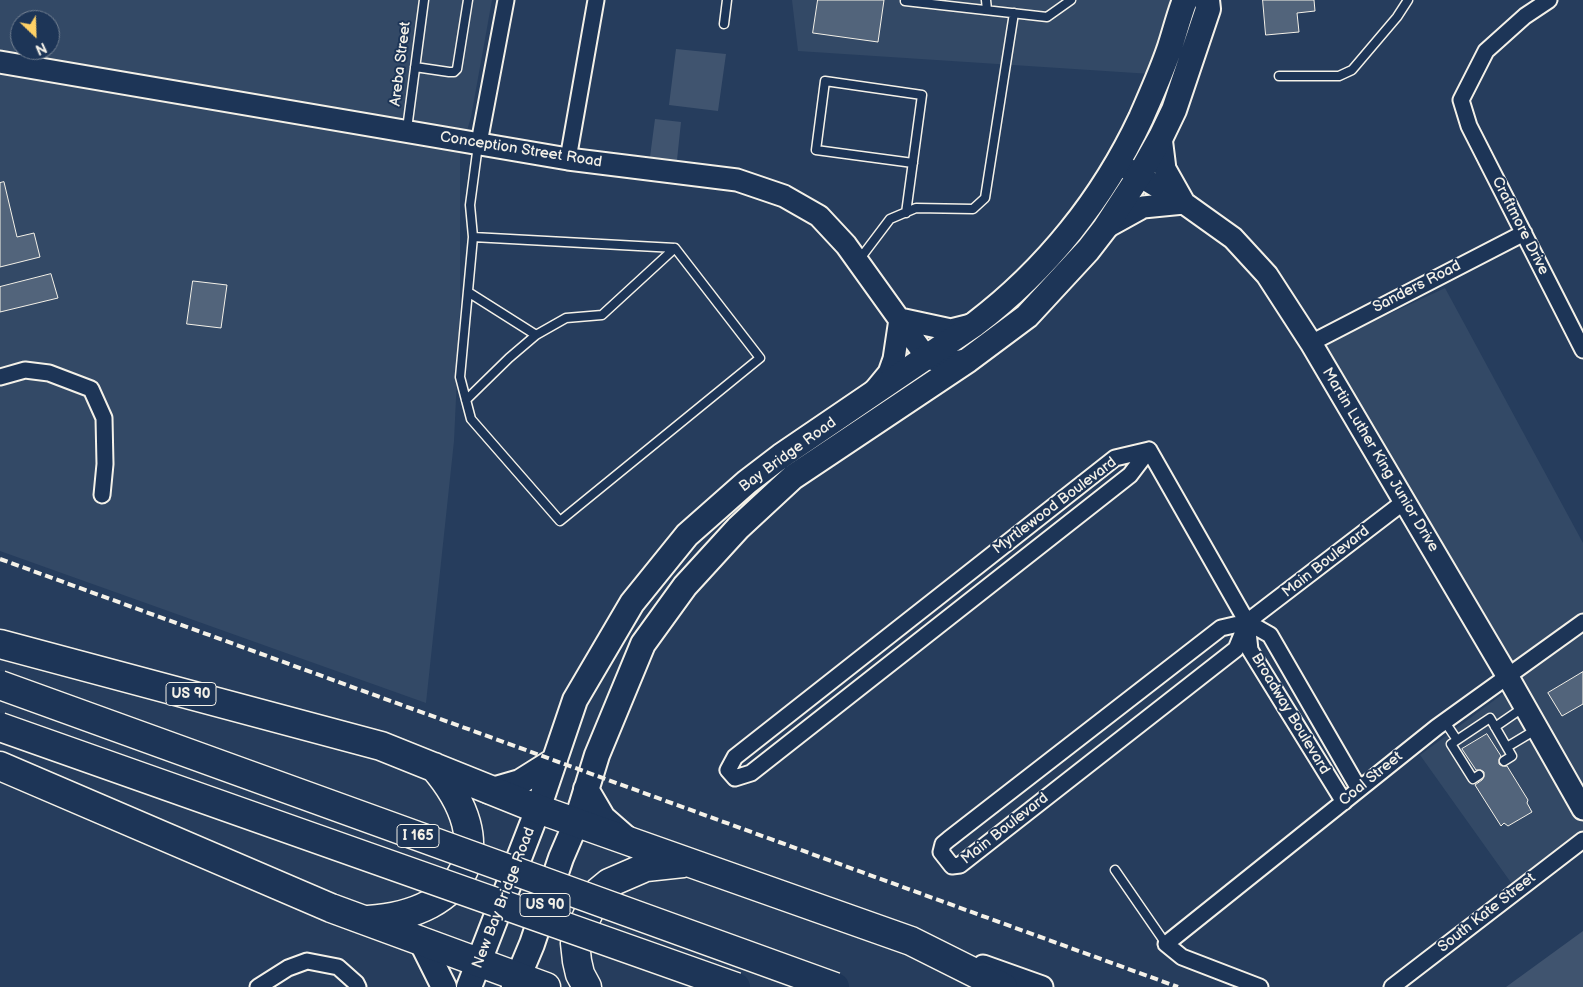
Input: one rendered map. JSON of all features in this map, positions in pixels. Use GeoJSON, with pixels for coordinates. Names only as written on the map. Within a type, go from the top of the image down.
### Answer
{"type":"FeatureCollection","features":[{"type":"Feature","properties":{"kind":"highway","name":"US 90"},"geometry":{"type":"LineString","coordinates":[[0,644],[381,746],[433,766],[489,791],[576,823]]}},
{"type":"Feature","properties":{"kind":"highway","name":"I 165"},"geometry":{"type":"LineString","coordinates":[[0,685],[835,987]]}},
{"type":"Feature","properties":{"kind":"highway","name":"I 165"},"geometry":{"type":"LineString","coordinates":[[0,727],[736,987]]}},
{"type":"Feature","properties":{"kind":"highway"},"geometry":{"type":"LineString","coordinates":[[0,766],[331,908],[421,941],[474,975],[546,987]]}},
{"type":"Feature","properties":{"kind":"highway"},"geometry":{"type":"LineString","coordinates":[[364,920],[404,915],[416,911],[436,902],[449,892],[462,876],[468,848],[465,821],[451,789],[433,766]]}},
{"type":"Feature","properties":{"kind":"highway"},"geometry":{"type":"LineString","coordinates":[[576,823],[911,941],[1003,987]]}},
{"type":"Feature","properties":{"kind":"highway"},"geometry":{"type":"LineString","coordinates":[[587,987],[580,974],[575,943],[598,892],[610,883],[646,867],[689,863]]}},
{"type":"Feature","properties":{"kind":"main road","name":"Bay Bridge Road"},"geometry":{"type":"LineString","coordinates":[[538,809],[575,700],[632,602],[687,535],[747,482],[781,456],[927,358],[998,307],[1048,258],[1090,207],[1118,164],[1141,117],[1169,50],[1185,0]]}},
{"type":"Feature","properties":{"kind":"main road","name":"Bay Bridge Road"},"geometry":{"type":"LineString","coordinates":[[576,823],[597,755],[643,644],[685,586],[738,528],[793,477],[968,360],[1027,316],[1088,250],[1105,228],[1161,137],[1174,110],[1208,9],[1207,0]]}},
{"type":"Feature","properties":{"kind":"main road"},"geometry":{"type":"LineString","coordinates":[[821,459],[838,434],[924,375],[927,358]]}},
{"type":"Feature","properties":{"kind":"main road"},"geometry":{"type":"LineString","coordinates":[[489,791],[520,782],[555,760]]}},
{"type":"Feature","properties":{"kind":"main road"},"geometry":{"type":"LineString","coordinates":[[586,789],[603,818],[630,842]]}},
{"type":"Feature","properties":{"kind":"main road"},"geometry":{"type":"LineString","coordinates":[[538,809],[554,833],[562,858]]}},
{"type":"Feature","properties":{"kind":"main road","name":"New Bay Bridge Road"},"geometry":{"type":"LineString","coordinates":[[474,975],[538,809]]}},
{"type":"Feature","properties":{"kind":"main road","name":"US 90"},"geometry":{"type":"LineString","coordinates":[[516,982],[532,944],[576,823]]}},
{"type":"Feature","properties":{"kind":"main road"},"geometry":{"type":"LineString","coordinates":[[421,941],[444,987]]}},
{"type":"Feature","properties":{"kind":"street"},"geometry":{"type":"LineString","coordinates":[[479,143],[506,0]]}},
{"type":"Feature","properties":{"kind":"street"},"geometry":{"type":"LineString","coordinates":[[568,159],[596,0]]}},
{"type":"Feature","properties":{"kind":"street","name":"Craftmore Drive"},"geometry":{"type":"LineString","coordinates":[[1549,0],[1525,16],[1486,51],[1461,100],[1469,126],[1583,350]]}},
{"type":"Feature","properties":{"kind":"street","name":"Conception Street Road"},"geometry":{"type":"LineString","coordinates":[[0,62],[568,159],[737,180],[784,196],[818,216],[846,245],[927,358]]}},
{"type":"Feature","properties":{"kind":"street"},"geometry":{"type":"LineString","coordinates":[[1105,228],[1143,207],[1184,203],[1165,170],[1161,137]]}},
{"type":"Feature","properties":{"kind":"street","name":"Martin Luther King Junior Drive"},"geometry":{"type":"LineString","coordinates":[[1118,164],[1184,203],[1233,238],[1267,276],[1311,342],[1525,706],[1583,809]]}},
{"type":"Feature","properties":{"kind":"street","name":"Sanders Road"},"geometry":{"type":"LineString","coordinates":[[1311,342],[1524,232]]}},
{"type":"Feature","properties":{"kind":"street"},"geometry":{"type":"LineString","coordinates":[[868,397],[889,373],[894,359],[900,319],[951,330],[975,324]]}},
{"type":"Feature","properties":{"kind":"street"},"geometry":{"type":"LineString","coordinates":[[927,358],[945,364],[968,360]]}},
{"type":"Feature","properties":{"kind":"street"},"geometry":{"type":"LineString","coordinates":[[0,377],[25,370],[49,373],[91,389],[104,418],[105,464],[102,495]]}},
{"type":"Feature","properties":{"kind":"street","name":"Myrtlewood Boulevard"},"geometry":{"type":"LineString","coordinates":[[1149,450],[1130,475],[751,773],[734,778],[728,770],[735,757],[1115,458],[1149,450]]}},
{"type":"Feature","properties":{"kind":"street","name":"Broadway Boulevard"},"geometry":{"type":"LineString","coordinates":[[1149,450],[1247,622],[1250,650],[1344,802]]}},
{"type":"Feature","properties":{"kind":"street","name":"Main Boulevard"},"geometry":{"type":"LineString","coordinates":[[1247,622],[1236,649],[960,865],[952,866],[941,852],[943,844],[949,839],[1221,628],[1247,622],[1405,501]]}},
{"type":"Feature","properties":{"kind":"street","name":"Broadway Boulevard"},"geometry":{"type":"LineString","coordinates":[[1247,622],[1270,635],[1359,789]]}},
{"type":"Feature","properties":{"kind":"street","name":"Coal Street"},"geometry":{"type":"LineString","coordinates":[[1166,944],[1445,722],[1583,622]]}},
{"type":"Feature","properties":{"kind":"street","name":"South Kate Street"},"geometry":{"type":"LineString","coordinates":[[1392,987],[1583,840]]}},
{"type":"Feature","properties":{"kind":"street"},"geometry":{"type":"LineString","coordinates":[[911,941],[1042,987]]}},
{"type":"Feature","properties":{"kind":"street"},"geometry":{"type":"LineString","coordinates":[[1166,944],[1182,957],[1260,987]]}},
{"type":"Feature","properties":{"kind":"street"},"geometry":{"type":"LineString","coordinates":[[258,987],[288,968],[307,961],[338,967],[358,987]]}},
{"type":"Feature","properties":{"kind":"lane","name":"Areba Street"},"geometry":{"type":"LineString","coordinates":[[407,131],[424,0]]}},
{"type":"Feature","properties":{"kind":"lane"},"geometry":{"type":"LineString","coordinates":[[415,66],[449,72],[454,72],[457,69],[468,0]]}},
{"type":"Feature","properties":{"kind":"lane"},"geometry":{"type":"LineString","coordinates":[[724,24],[726,0]]}},
{"type":"Feature","properties":{"kind":"lane"},"geometry":{"type":"LineString","coordinates":[[986,0],[987,10]]}},
{"type":"Feature","properties":{"kind":"lane"},"geometry":{"type":"LineString","coordinates":[[906,1],[968,4],[987,10],[1047,17],[1071,0]]}},
{"type":"Feature","properties":{"kind":"lane"},"geometry":{"type":"LineString","coordinates":[[1279,76],[1339,76],[1352,70],[1397,17],[1408,0]]}},
{"type":"Feature","properties":{"kind":"lane"},"geometry":{"type":"LineString","coordinates":[[858,261],[890,219],[916,208],[973,209],[985,198],[1014,13]]}},
{"type":"Feature","properties":{"kind":"lane"},"geometry":{"type":"LineString","coordinates":[[906,213],[913,163],[922,95],[825,81],[816,150],[913,163]]}},
{"type":"Feature","properties":{"kind":"lane"},"geometry":{"type":"LineString","coordinates":[[473,237],[675,248],[760,358],[560,521],[471,419],[460,377],[473,237],[470,205],[479,143]]}},
{"type":"Feature","properties":{"kind":"lane"},"geometry":{"type":"LineString","coordinates":[[466,400],[509,358],[536,335],[566,318],[602,315],[675,248]]}},
{"type":"Feature","properties":{"kind":"lane"},"geometry":{"type":"LineString","coordinates":[[468,292],[536,335]]}},
{"type":"Feature","properties":{"kind":"lane"},"geometry":{"type":"LineString","coordinates":[[1495,727],[1525,706]]}},
{"type":"Feature","properties":{"kind":"lane"},"geometry":{"type":"LineString","coordinates":[[1479,776],[1473,780],[1465,760],[1450,744],[1490,718],[1512,756],[1504,761]]}},
{"type":"Feature","properties":{"kind":"lane"},"geometry":{"type":"LineString","coordinates":[[1445,722],[1457,740]]}},
{"type":"Feature","properties":{"kind":"lane"},"geometry":{"type":"LineString","coordinates":[[1507,748],[1538,729]]}},
{"type":"Feature","properties":{"kind":"lane"},"geometry":{"type":"LineString","coordinates":[[1493,744],[1502,738]]}},
{"type":"Feature","properties":{"kind":"lane"},"geometry":{"type":"LineString","coordinates":[[1115,870],[1166,944]]}},
{"type":"Feature","properties":{"kind":"shaded area"},"geometry":{"type":"Polygon","coordinates":[[[0,0],[492,0],[471,117],[460,155],[460,311],[454,441],[426,703],[0,551],[0,0]]]}},
{"type":"Feature","properties":{"kind":"shaded area"},"geometry":{"type":"Polygon","coordinates":[[[792,0],[1175,0],[1151,74],[798,51],[792,0]]]}},
{"type":"Feature","properties":{"kind":"shaded area"},"geometry":{"type":"Polygon","coordinates":[[[676,49],[726,54],[718,111],[669,105],[676,49]]]}},
{"type":"Feature","properties":{"kind":"shaded area"},"geometry":{"type":"Polygon","coordinates":[[[655,119],[681,122],[677,160],[650,157],[655,119]]]}},
{"type":"Feature","properties":{"kind":"shaded area"},"geometry":{"type":"Polygon","coordinates":[[[1445,288],[1583,543],[1583,830],[1512,884],[1420,755],[1523,679],[1325,344],[1445,288]]]}},
{"type":"Feature","properties":{"kind":"shaded area"},"geometry":{"type":"Polygon","coordinates":[[[1583,931],[1583,987],[1506,987],[1583,931]]]}},
{"type":"Feature","properties":{"kind":"building"},"geometry":{"type":"Polygon","coordinates":[[[818,0],[884,0],[878,42],[813,33],[818,0]]]}},
{"type":"Feature","properties":{"kind":"building"},"geometry":{"type":"Polygon","coordinates":[[[1263,0],[1314,0],[1315,11],[1297,13],[1299,32],[1266,35],[1263,0]]]}},
{"type":"Feature","properties":{"kind":"building"},"geometry":{"type":"Polygon","coordinates":[[[4,182],[17,237],[34,233],[40,257],[0,267],[0,183],[4,182]]]}},
{"type":"Feature","properties":{"kind":"building"},"geometry":{"type":"Polygon","coordinates":[[[51,274],[58,298],[0,312],[0,287],[51,274]]]}},
{"type":"Feature","properties":{"kind":"building"},"geometry":{"type":"Polygon","coordinates":[[[193,281],[227,285],[221,328],[187,324],[193,281]]]}},
{"type":"Feature","properties":{"kind":"building"},"geometry":{"type":"Polygon","coordinates":[[[1583,672],[1583,704],[1562,716],[1548,693],[1583,672]]]}},
{"type":"Feature","properties":{"kind":"building"},"geometry":{"type":"Polygon","coordinates":[[[1487,734],[1501,756],[1499,764],[1507,766],[1528,800],[1527,803],[1532,812],[1508,826],[1504,823],[1501,826],[1475,785],[1482,780],[1484,772],[1476,770],[1462,749],[1487,734]]]}},
{"type":"Feature","properties":{"kind":"railway"},"geometry":{"type":"LineString","coordinates":[[0,559],[1178,987]]}}]}
